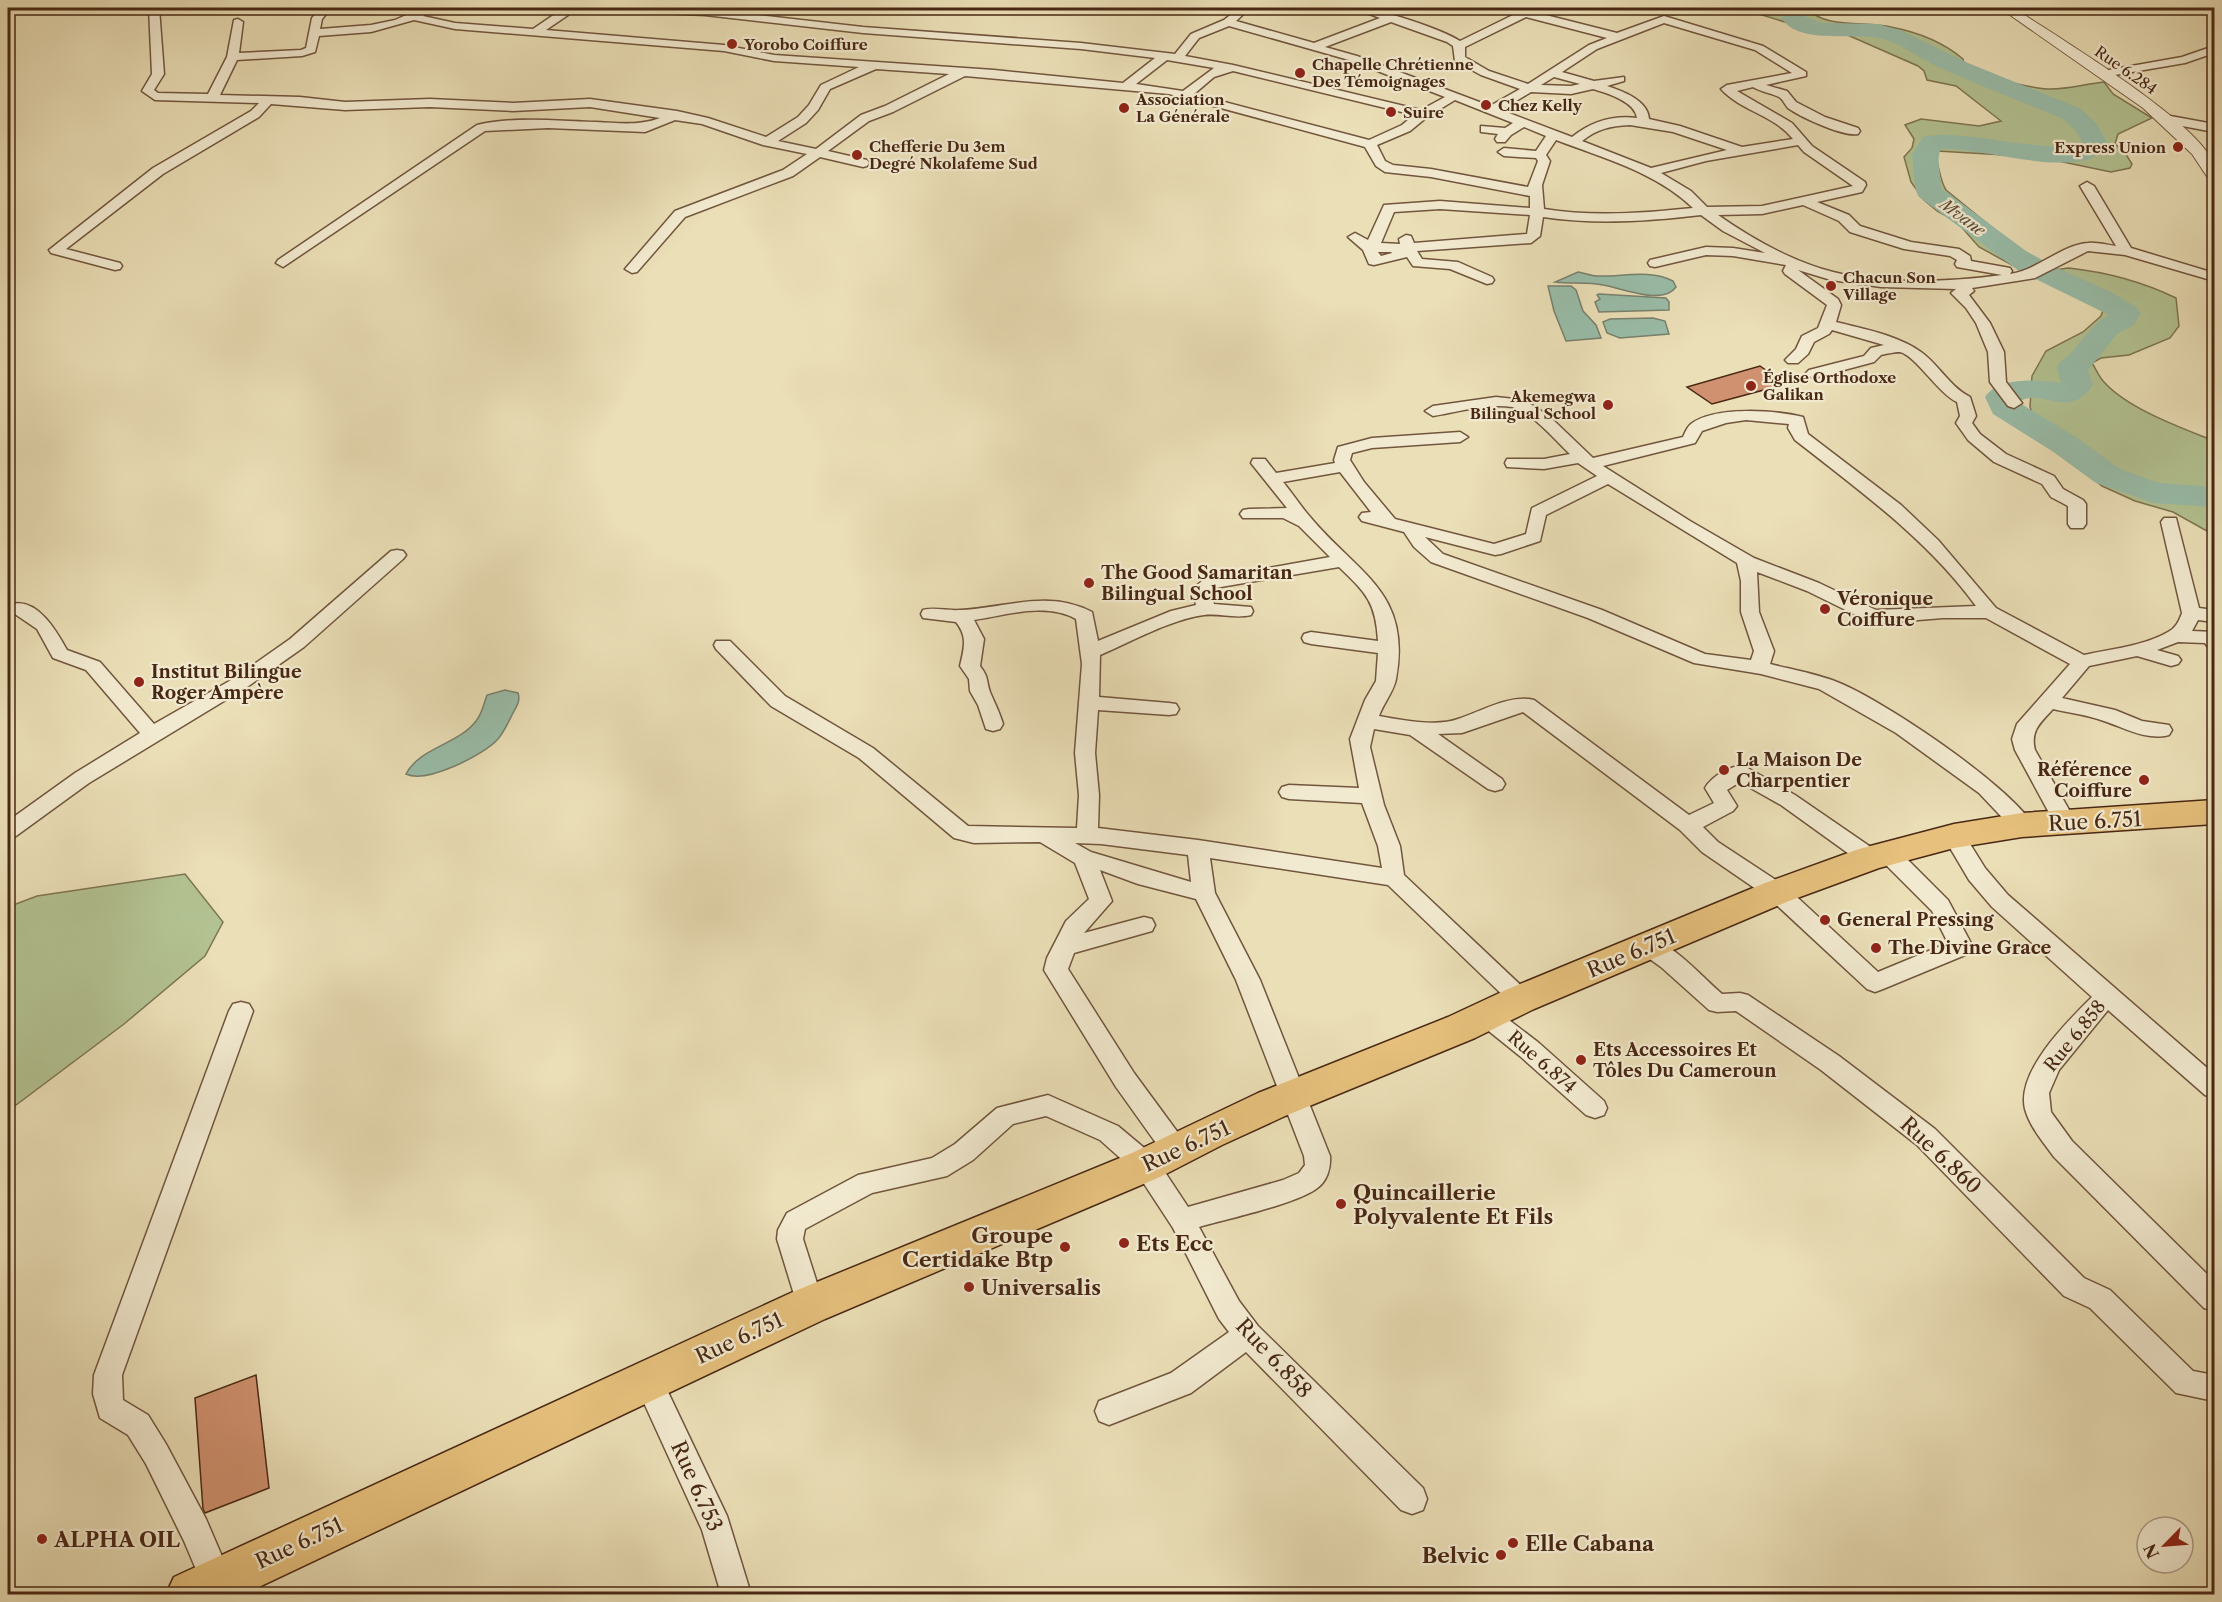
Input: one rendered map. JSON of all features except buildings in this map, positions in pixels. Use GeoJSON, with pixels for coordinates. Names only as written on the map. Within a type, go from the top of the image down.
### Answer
{"type":"FeatureCollection","features":[{"type":"Feature","properties":{"kind":"main road","name":"Rue 6.751"},"geometry":{"type":"LineString","coordinates":[[204,1588],[810,1305],[1161,1157],[1293,1096],[1777,892],[1879,856],[1954,836],[2022,825],[2214,812]]}},
{"type":"Feature","properties":{"kind":"street"},"geometry":{"type":"LineString","coordinates":[[154,8],[158,74],[148,91],[155,96],[268,100],[345,106],[430,103],[505,107],[590,103],[678,115],[735,129],[767,142],[863,162]]}},
{"type":"Feature","properties":{"kind":"street"},"geometry":{"type":"LineString","coordinates":[[233,57],[311,50],[317,18],[326,8]]}},
{"type":"Feature","properties":{"kind":"street"},"geometry":{"type":"LineString","coordinates":[[313,33],[380,28],[414,17],[430,8]]}},
{"type":"Feature","properties":{"kind":"street"},"geometry":{"type":"LineString","coordinates":[[534,33],[564,13],[563,8]]}},
{"type":"Feature","properties":{"kind":"street"},"geometry":{"type":"LineString","coordinates":[[612,8],[688,9],[863,30],[1081,46],[1171,57],[1233,68],[1423,114]]}},
{"type":"Feature","properties":{"kind":"street"},"geometry":{"type":"LineString","coordinates":[[1124,88],[1171,57],[1194,36],[1228,22],[1245,8]]}},
{"type":"Feature","properties":{"kind":"street"},"geometry":{"type":"LineString","coordinates":[[1363,8],[1393,17],[1459,45],[1526,13]]}},
{"type":"Feature","properties":{"kind":"street"},"geometry":{"type":"LineString","coordinates":[[1504,8],[1618,37]]}},
{"type":"Feature","properties":{"kind":"street","name":"Rue 6.284"},"geometry":{"type":"LineString","coordinates":[[2006,8],[2165,119],[2189,143],[2214,175]]}},
{"type":"Feature","properties":{"kind":"street"},"geometry":{"type":"LineString","coordinates":[[414,17],[455,26],[692,45],[786,59],[994,73],[1184,95],[1370,144],[1406,128],[1423,114],[1454,96]]}},
{"type":"Feature","properties":{"kind":"street"},"geometry":{"type":"LineString","coordinates":[[1314,47],[1393,17]]}},
{"type":"Feature","properties":{"kind":"street"},"geometry":{"type":"LineString","coordinates":[[1492,110],[1593,47],[1660,19],[1669,19],[1759,48],[1802,75],[1727,89],[1714,88]]}},
{"type":"Feature","properties":{"kind":"street"},"geometry":{"type":"LineString","coordinates":[[212,98],[233,57],[238,22]]}},
{"type":"Feature","properties":{"kind":"street"},"geometry":{"type":"LineString","coordinates":[[1228,22],[1383,69],[1650,172],[1686,194],[1704,211],[1728,228],[1792,262]]}},
{"type":"Feature","properties":{"kind":"street"},"geometry":{"type":"LineString","coordinates":[[1459,45],[1459,59],[1485,73],[1529,88],[1571,90],[1620,79]]}},
{"type":"Feature","properties":{"kind":"street"},"geometry":{"type":"LineString","coordinates":[[2103,74],[2185,60],[2214,49]]}},
{"type":"Feature","properties":{"kind":"street"},"geometry":{"type":"LineString","coordinates":[[767,142],[802,120],[814,107],[825,87],[874,65]]}},
{"type":"Feature","properties":{"kind":"street"},"geometry":{"type":"LineString","coordinates":[[1184,95],[1192,91],[1202,79],[1218,68],[1233,68]]}},
{"type":"Feature","properties":{"kind":"street"},"geometry":{"type":"LineString","coordinates":[[1753,70],[1771,80]]}},
{"type":"Feature","properties":{"kind":"street"},"geometry":{"type":"LineString","coordinates":[[632,269],[680,214],[788,173],[865,118],[889,109],[963,72]]}},
{"type":"Feature","properties":{"kind":"street"},"geometry":{"type":"LineString","coordinates":[[1552,73],[1626,98],[1643,111],[1643,122]]}},
{"type":"Feature","properties":{"kind":"street"},"geometry":{"type":"LineString","coordinates":[[1650,172],[1687,161],[1740,150],[1751,142],[1774,146],[1854,131],[1821,120],[1792,105],[1783,94],[1772,93],[1754,83]]}},
{"type":"Feature","properties":{"kind":"street"},"geometry":{"type":"LineString","coordinates":[[1298,96],[1310,87]]}},
{"type":"Feature","properties":{"kind":"street"},"geometry":{"type":"LineString","coordinates":[[1368,247],[1373,245],[1389,208],[1440,205],[1562,216],[1636,218],[1704,211],[1762,210],[1857,189],[1860,185],[1808,149],[1790,128],[1751,106],[1727,89]]}},
{"type":"Feature","properties":{"kind":"street"},"geometry":{"type":"LineString","coordinates":[[1175,106],[1198,99]]}},
{"type":"Feature","properties":{"kind":"street"},"geometry":{"type":"LineString","coordinates":[[115,266],[56,250],[158,171],[255,114],[268,100]]}},
{"type":"Feature","properties":{"kind":"street"},"geometry":{"type":"LineString","coordinates":[[283,262],[487,125],[548,124],[645,128],[678,115]]}},
{"type":"Feature","properties":{"kind":"street"},"geometry":{"type":"LineString","coordinates":[[2165,119],[2214,128]]}},
{"type":"Feature","properties":{"kind":"street"},"geometry":{"type":"LineString","coordinates":[[1574,142],[1580,134],[1594,126],[1616,122],[1643,122],[1692,134],[1740,150]]}},
{"type":"Feature","properties":{"kind":"street"},"geometry":{"type":"LineString","coordinates":[[1504,141],[1522,123]]}},
{"type":"Feature","properties":{"kind":"street"},"geometry":{"type":"LineString","coordinates":[[1370,144],[1380,164],[1384,167],[1531,192],[1536,185],[1544,161],[1540,155],[1504,141],[1485,129]]}},
{"type":"Feature","properties":{"kind":"street"},"geometry":{"type":"LineString","coordinates":[[1540,155],[1553,134]]}},
{"type":"Feature","properties":{"kind":"street"},"geometry":{"type":"LineString","coordinates":[[1440,205],[1441,175]]}},
{"type":"Feature","properties":{"kind":"street"},"geometry":{"type":"LineString","coordinates":[[1403,245],[1526,240],[1533,236],[1537,213],[1536,185]]}},
{"type":"Feature","properties":{"kind":"street"},"geometry":{"type":"LineString","coordinates":[[2087,186],[2126,251]]}},
{"type":"Feature","properties":{"kind":"street"},"geometry":{"type":"LineString","coordinates":[[1804,201],[1844,218],[1856,229],[1909,246],[1954,252],[1965,259],[1962,264],[1998,269],[2022,276]]}},
{"type":"Feature","properties":{"kind":"street"},"geometry":{"type":"LineString","coordinates":[[1355,237],[1368,247],[1374,256],[1374,261],[1401,256],[1403,245]]}},
{"type":"Feature","properties":{"kind":"street"},"geometry":{"type":"LineString","coordinates":[[1403,245],[1418,263],[1453,265],[1487,280]]}},
{"type":"Feature","properties":{"kind":"street"},"geometry":{"type":"LineString","coordinates":[[1655,263],[1706,251],[1733,252],[1792,262],[1848,280],[1910,285],[1962,285],[2022,276],[2044,269],[2077,250],[2088,247],[2126,251],[2214,277]]}},
{"type":"Feature","properties":{"kind":"street"},"geometry":{"type":"LineString","coordinates":[[1792,262],[1794,264],[1790,271],[1834,305],[1824,331],[1807,339],[1803,351],[1793,360]]}},
{"type":"Feature","properties":{"kind":"street"},"geometry":{"type":"LineString","coordinates":[[1962,285],[1966,291],[1958,293],[1971,305],[1983,323],[1996,352],[1998,382],[2014,403]]}},
{"type":"Feature","properties":{"kind":"street"},"geometry":{"type":"LineString","coordinates":[[1828,324],[1904,345],[1921,358],[1954,395],[1964,400],[1968,416],[1964,423],[1974,437],[2012,465],[2048,480],[2057,493],[2077,504],[2077,524]]}},
{"type":"Feature","properties":{"kind":"street"},"geometry":{"type":"LineString","coordinates":[[1814,373],[1869,358],[1876,351],[1904,345]]}},
{"type":"Feature","properties":{"kind":"street"},"geometry":{"type":"LineString","coordinates":[[1433,411],[1496,402],[1518,402],[1543,419],[1586,461],[1608,477],[1748,562],[1814,587],[1871,615],[1881,617],[1943,612],[1989,612],[2082,662]]}},
{"type":"Feature","properties":{"kind":"street"},"geometry":{"type":"LineString","coordinates":[[1514,463],[1544,464],[1586,461],[1689,440],[1696,428],[1727,417],[1754,414],[1797,420],[1796,428],[1801,437],[1895,508],[1932,544],[1989,612]]}},
{"type":"Feature","properties":{"kind":"street"},"geometry":{"type":"LineString","coordinates":[[1389,523],[1359,488],[1345,466],[1342,453],[1347,449],[1372,443],[1460,437]]}},
{"type":"Feature","properties":{"kind":"street"},"geometry":{"type":"LineString","coordinates":[[723,645],[778,701],[867,753],[962,833],[974,835],[1044,834],[1085,846],[1198,848],[1394,878],[1389,846],[1371,796],[1360,747],[1375,699],[1386,681],[1388,648],[1386,617],[1367,584],[1341,561],[1305,522],[1259,463]]}},
{"type":"Feature","properties":{"kind":"street"},"geometry":{"type":"LineString","coordinates":[[1271,479],[1345,466]]}},
{"type":"Feature","properties":{"kind":"street"},"geometry":{"type":"LineString","coordinates":[[1368,517],[1495,550],[1534,537],[1538,512],[1608,477]]}},
{"type":"Feature","properties":{"kind":"street"},"geometry":{"type":"LineString","coordinates":[[1249,514],[1286,513],[1305,522]]}},
{"type":"Feature","properties":{"kind":"street"},"geometry":{"type":"LineString","coordinates":[[2065,822],[2025,750],[2022,739],[2024,729],[2082,662],[2138,650],[2176,636],[2186,627],[2191,613],[2170,522]]}},
{"type":"Feature","properties":{"kind":"street"},"geometry":{"type":"LineString","coordinates":[[1412,530],[1420,543],[1437,558],[1595,615],[1701,659]]}},
{"type":"Feature","properties":{"kind":"street"},"geometry":{"type":"LineString","coordinates":[[8,831],[82,778],[240,683],[297,643],[397,555]]}},
{"type":"Feature","properties":{"kind":"street"},"geometry":{"type":"LineString","coordinates":[[1206,609],[1202,590],[1209,584],[1341,561]]}},
{"type":"Feature","properties":{"kind":"street"},"geometry":{"type":"LineString","coordinates":[[1748,562],[1745,565],[1752,582],[1750,609],[1764,651],[1760,663],[1761,668]]}},
{"type":"Feature","properties":{"kind":"street"},"geometry":{"type":"LineString","coordinates":[[930,614],[961,616],[1004,608],[1044,606],[1078,610],[1085,616],[1092,651],[1085,753],[1089,795],[1085,846],[1101,901],[1074,927],[1073,935],[1061,951],[1056,970],[1125,1080],[1161,1157]]}},
{"type":"Feature","properties":{"kind":"street"},"geometry":{"type":"LineString","coordinates":[[19,608],[44,625],[60,654],[93,666],[152,734]]}},
{"type":"Feature","properties":{"kind":"street"},"geometry":{"type":"LineString","coordinates":[[1092,651],[1178,615],[1206,609],[1244,611]]}},
{"type":"Feature","properties":{"kind":"street"},"geometry":{"type":"LineString","coordinates":[[2191,613],[2214,616]]}},
{"type":"Feature","properties":{"kind":"street"},"geometry":{"type":"LineString","coordinates":[[961,616],[974,632],[976,639],[970,666],[979,678],[980,691],[988,705],[993,724]]}},
{"type":"Feature","properties":{"kind":"street"},"geometry":{"type":"LineString","coordinates":[[2176,636],[2211,637],[2214,642]]}},
{"type":"Feature","properties":{"kind":"street"},"geometry":{"type":"LineString","coordinates":[[1311,638],[1388,648]]}},
{"type":"Feature","properties":{"kind":"street"},"geometry":{"type":"LineString","coordinates":[[2138,650],[2171,660]]}},
{"type":"Feature","properties":{"kind":"street"},"geometry":{"type":"LineString","coordinates":[[1684,671],[1695,659],[1701,659],[1761,668],[1826,685],[1893,722],[1986,788],[2022,825]]}},
{"type":"Feature","properties":{"kind":"street"},"geometry":{"type":"LineString","coordinates":[[2047,701],[2108,715],[2139,727],[2162,730]]}},
{"type":"Feature","properties":{"kind":"street"},"geometry":{"type":"LineString","coordinates":[[1090,703],[1168,709]]}},
{"type":"Feature","properties":{"kind":"street"},"geometry":{"type":"LineString","coordinates":[[1367,721],[1416,729],[1462,726],[1512,707],[1527,705],[1688,825],[1710,847],[1777,892],[1875,983],[1962,947],[1940,906],[1909,873],[1739,772],[1715,788],[1726,806],[1688,825]]}},
{"type":"Feature","properties":{"kind":"street"},"geometry":{"type":"LineString","coordinates":[[1416,729],[1495,784]]}},
{"type":"Feature","properties":{"kind":"street"},"geometry":{"type":"LineString","coordinates":[[1289,792],[1371,796]]}},
{"type":"Feature","properties":{"kind":"street","name":"Rue 6.858"},"geometry":{"type":"LineString","coordinates":[[1954,836],[1977,874],[2000,902],[2107,996],[2049,1065],[2036,1096],[2037,1107],[2063,1149],[2214,1299]]}},
{"type":"Feature","properties":{"kind":"street"},"geometry":{"type":"LineString","coordinates":[[1085,846],[1138,876],[1204,893]]}},
{"type":"Feature","properties":{"kind":"street"},"geometry":{"type":"LineString","coordinates":[[1182,1220],[1287,1190],[1308,1181],[1318,1167],[1317,1156],[1248,980],[1204,893],[1198,848]]}},
{"type":"Feature","properties":{"kind":"street","name":"Rue 6.874"},"geometry":{"type":"LineString","coordinates":[[1394,878],[1505,1008],[1530,1050],[1595,1108]]}},
{"type":"Feature","properties":{"kind":"street"},"geometry":{"type":"LineString","coordinates":[[1064,947],[1144,925]]}},
{"type":"Feature","properties":{"kind":"street","name":"Rue 6.860"},"geometry":{"type":"LineString","coordinates":[[1648,946],[1669,961],[1717,1003],[1740,1002],[1830,1063],[1882,1102],[1926,1137],[2074,1287],[2100,1299],[2186,1383],[2214,1388]]}},
{"type":"Feature","properties":{"kind":"street"},"geometry":{"type":"LineString","coordinates":[[2107,996],[2214,1088]]}},
{"type":"Feature","properties":{"kind":"street"},"geometry":{"type":"LineString","coordinates":[[204,1588],[190,1520],[156,1454],[138,1425],[110,1408],[106,1394],[108,1375],[241,1011]]}},
{"type":"Feature","properties":{"kind":"street"},"geometry":{"type":"LineString","coordinates":[[810,1305],[790,1239],[791,1230],[796,1221],[867,1184],[925,1172],[954,1160],[1012,1111],[1048,1105],[1161,1157]]}},
{"type":"Feature","properties":{"kind":"street","name":"Rue 6.858"},"geometry":{"type":"LineString","coordinates":[[1161,1157],[1182,1220],[1229,1310],[1248,1335],[1412,1499]]}},
{"type":"Feature","properties":{"kind":"street"},"geometry":{"type":"LineString","coordinates":[[1109,1411],[1182,1383],[1248,1335]]}},
{"type":"Feature","properties":{"kind":"street","name":"Rue 6.753"},"geometry":{"type":"LineString","coordinates":[[648,1381],[716,1527],[736,1594]]}},
{"type":"Feature","properties":{"kind":"shaded area"},"geometry":{"type":"Polygon","coordinates":[[[1661,8],[1714,8],[1673,15],[1658,11],[1661,8]]]}},
{"type":"Feature","properties":{"kind":"shaded area"},"geometry":{"type":"Polygon","coordinates":[[[1714,8],[1807,8],[1814,15],[1834,22],[1881,25],[1901,29],[1938,43],[1963,59],[1964,65],[2004,80],[2047,89],[2104,82],[2113,94],[2152,118],[2118,134],[2115,144],[2124,151],[2132,164],[2130,168],[2111,172],[2039,157],[1937,151],[1934,154],[1946,190],[2033,258],[2057,269],[2069,268],[2110,275],[2150,287],[2176,298],[2179,326],[2170,338],[2129,355],[2101,358],[2092,363],[2104,382],[2127,401],[2171,424],[2214,441],[2214,535],[2173,512],[2135,501],[2102,486],[2058,450],[2036,424],[2030,407],[2032,376],[2046,351],[2083,332],[2101,316],[2103,310],[2089,297],[2023,271],[1979,247],[1957,222],[1937,211],[1924,200],[1911,182],[1904,157],[1912,148],[1914,139],[1905,125],[1921,119],[1979,126],[2001,121],[1956,86],[1927,80],[1924,71],[1918,66],[1843,33],[1801,27],[1746,10],[1714,8]]]}},
{"type":"Feature","properties":{"kind":"shaded area"},"geometry":{"type":"Polygon","coordinates":[[[1578,272],[1592,276],[1655,275],[1673,281],[1676,287],[1662,295],[1652,296],[1597,284],[1555,282],[1578,272]]]}},
{"type":"Feature","properties":{"kind":"shaded area"},"geometry":{"type":"Polygon","coordinates":[[[1548,286],[1571,286],[1576,290],[1583,311],[1596,325],[1601,338],[1566,341],[1554,311],[1548,286]]]}},
{"type":"Feature","properties":{"kind":"shaded area"},"geometry":{"type":"Polygon","coordinates":[[[1597,295],[1666,298],[1669,302],[1669,310],[1599,312],[1595,302],[1600,299],[1597,295]]]}},
{"type":"Feature","properties":{"kind":"shaded area"},"geometry":{"type":"Polygon","coordinates":[[[1653,318],[1665,321],[1669,334],[1620,338],[1607,333],[1603,322],[1610,319],[1653,318]]]}},
{"type":"Feature","properties":{"kind":"shaded area"},"geometry":{"type":"Polygon","coordinates":[[[505,690],[518,693],[518,701],[502,733],[491,746],[468,760],[440,772],[415,776],[406,774],[420,758],[468,729],[480,715],[487,695],[505,690]]]}},
{"type":"Feature","properties":{"kind":"shaded area"},"geometry":{"type":"Polygon","coordinates":[[[185,874],[223,922],[205,956],[124,1024],[8,1111],[8,907],[37,896],[185,874]]]}},
{"type":"Feature","properties":{"kind":"waterway","name":"Mvane"},"geometry":{"type":"LineString","coordinates":[[1797,8],[1798,11],[1793,19],[1802,24],[1823,29],[1868,30],[1886,33],[1960,68],[2072,114],[2087,128],[2096,144],[2081,154],[2052,154],[1960,142],[1932,142],[1925,155],[1929,177],[1928,191],[2029,265],[2103,299],[2126,313],[2124,319],[2108,327],[2080,362],[2072,366],[2077,385],[2068,394],[2043,390],[2017,391],[2001,397],[2004,407],[2064,444],[2108,476],[2154,493],[2214,497]]}},
{"type":"Feature","properties":{"kind":"place","name":"Yorobo Coiffure"},"geometry":{"type":"Point","coordinates":[732,44]}},
{"type":"Feature","properties":{"kind":"place","name":"Chapelle Chrétienne Des Témoignages"},"geometry":{"type":"Point","coordinates":[1300,73]}},
{"type":"Feature","properties":{"kind":"place","name":"Chez Kelly"},"geometry":{"type":"Point","coordinates":[1486,105]}},
{"type":"Feature","properties":{"kind":"place","name":"Association La Générale"},"geometry":{"type":"Point","coordinates":[1124,108]}},
{"type":"Feature","properties":{"kind":"place","name":"Suire"},"geometry":{"type":"Point","coordinates":[1391,112]}},
{"type":"Feature","properties":{"kind":"place","name":"Express Union"},"geometry":{"type":"Point","coordinates":[2178,147]}},
{"type":"Feature","properties":{"kind":"place","name":"Chefferie Du 3em Degré Nkolafeme Sud"},"geometry":{"type":"Point","coordinates":[857,155]}},
{"type":"Feature","properties":{"kind":"place","name":"Chacun Son Village"},"geometry":{"type":"Point","coordinates":[1831,286]}},
{"type":"Feature","properties":{"kind":"place","name":"Église Orthodoxe Galikan"},"geometry":{"type":"Point","coordinates":[1751,386]}},
{"type":"Feature","properties":{"kind":"place","name":"Akemegwa Bilingual School"},"geometry":{"type":"Point","coordinates":[1608,405]}},
{"type":"Feature","properties":{"kind":"place","name":"The Good Samaritan Bilingual School"},"geometry":{"type":"Point","coordinates":[1089,583]}},
{"type":"Feature","properties":{"kind":"place","name":"Véronique Coiffure"},"geometry":{"type":"Point","coordinates":[1825,609]}},
{"type":"Feature","properties":{"kind":"place","name":"Institut Bilingue Roger Ampère"},"geometry":{"type":"Point","coordinates":[139,682]}},
{"type":"Feature","properties":{"kind":"place","name":"La Maison De Charpentier"},"geometry":{"type":"Point","coordinates":[1724,770]}},
{"type":"Feature","properties":{"kind":"place","name":"Référence Coiffure"},"geometry":{"type":"Point","coordinates":[2144,780]}},
{"type":"Feature","properties":{"kind":"place","name":"General Pressing"},"geometry":{"type":"Point","coordinates":[1825,920]}},
{"type":"Feature","properties":{"kind":"place","name":"The Divine Grace"},"geometry":{"type":"Point","coordinates":[1876,948]}},
{"type":"Feature","properties":{"kind":"place","name":"Ets Accessoires Et Tôles Du Cameroun"},"geometry":{"type":"Point","coordinates":[1581,1060]}},
{"type":"Feature","properties":{"kind":"place","name":"Quincaillerie Polyvalente Et Fils"},"geometry":{"type":"Point","coordinates":[1341,1204]}},
{"type":"Feature","properties":{"kind":"place","name":"Ets Ecc"},"geometry":{"type":"Point","coordinates":[1124,1243]}},
{"type":"Feature","properties":{"kind":"place","name":"Groupe Certidake Btp"},"geometry":{"type":"Point","coordinates":[1065,1247]}},
{"type":"Feature","properties":{"kind":"place","name":"Universalis"},"geometry":{"type":"Point","coordinates":[969,1287]}},
{"type":"Feature","properties":{"kind":"place","name":"ALPHA OIL"},"geometry":{"type":"Point","coordinates":[42,1539]}},
{"type":"Feature","properties":{"kind":"place","name":"Elle Cabana"},"geometry":{"type":"Point","coordinates":[1513,1543]}},
{"type":"Feature","properties":{"kind":"place","name":"Belvic"},"geometry":{"type":"Point","coordinates":[1501,1555]}}]}
